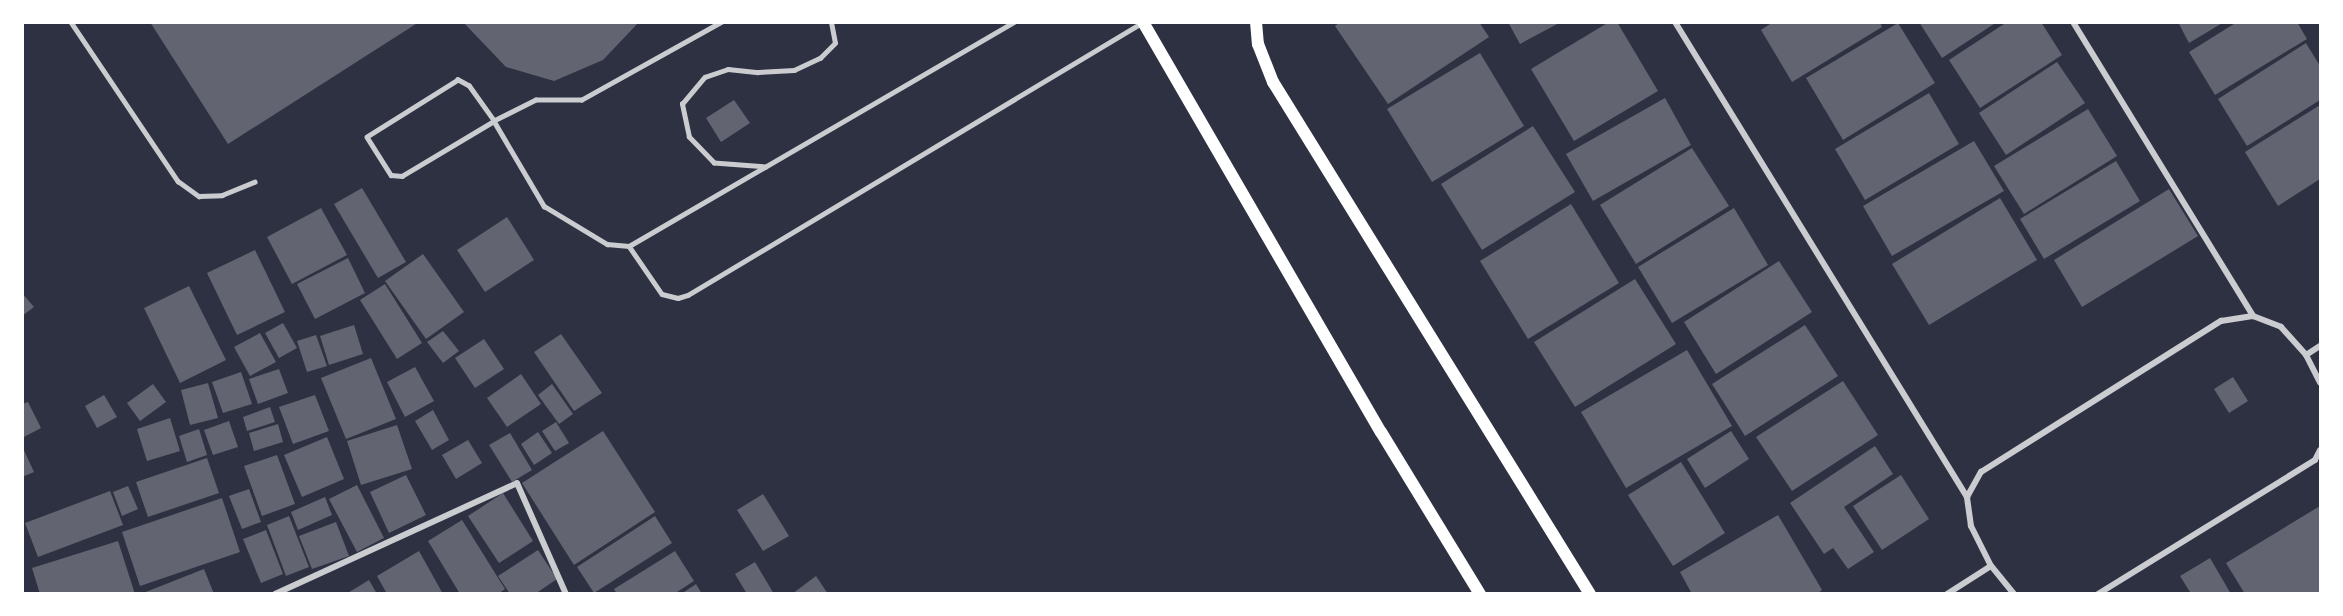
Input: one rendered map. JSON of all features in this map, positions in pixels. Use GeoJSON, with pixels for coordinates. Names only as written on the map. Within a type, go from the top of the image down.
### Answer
{"type":"FeatureCollection","features":[{"type":"Feature","properties":{"kind":"main road"},"geometry":{"type":"LineString","coordinates":[[1143,22],[1381,432],[1479,594]]}},
{"type":"Feature","properties":{"kind":"main road"},"geometry":{"type":"LineString","coordinates":[[1256,22],[1258,44],[1274,82],[1590,594]]}},
{"type":"Feature","properties":{"kind":"street"},"geometry":{"type":"LineString","coordinates":[[1676,22],[1967,497],[1971,526],[1991,566],[2014,594]]}},
{"type":"Feature","properties":{"kind":"street"},"geometry":{"type":"LineString","coordinates":[[2073,22],[2253,316]]}},
{"type":"Feature","properties":{"kind":"street"},"geometry":{"type":"LineString","coordinates":[[1967,497],[1981,472],[2221,321],[2253,316],[2281,327],[2306,355],[2320,383]]}},
{"type":"Feature","properties":{"kind":"street"},"geometry":{"type":"LineString","coordinates":[[2306,355],[2320,346]]}},
{"type":"Feature","properties":{"kind":"street"},"geometry":{"type":"LineString","coordinates":[[2098,594],[2315,460],[2320,450]]}},
{"type":"Feature","properties":{"kind":"street"},"geometry":{"type":"LineString","coordinates":[[275,594],[517,483],[566,594]]}},
{"type":"Feature","properties":{"kind":"street"},"geometry":{"type":"LineString","coordinates":[[1947,594],[1991,566]]}},
{"type":"Feature","properties":{"kind":"lane"},"geometry":{"type":"LineString","coordinates":[[71,22],[178,181],[199,196],[222,195],[255,182]]}},
{"type":"Feature","properties":{"kind":"lane"},"geometry":{"type":"LineString","coordinates":[[722,22],[582,100],[536,100],[494,121],[402,176],[392,175],[367,137],[458,80],[470,86],[494,121],[544,207],[607,244],[629,246],[1014,22]]}},
{"type":"Feature","properties":{"kind":"lane"},"geometry":{"type":"LineString","coordinates":[[784,22],[795,22]]}},
{"type":"Feature","properties":{"kind":"lane"},"geometry":{"type":"LineString","coordinates":[[766,167],[714,163],[689,137],[682,104],[705,77],[728,69],[758,72],[794,70],[819,58],[835,43],[831,22]]}},
{"type":"Feature","properties":{"kind":"lane"},"geometry":{"type":"LineString","coordinates":[[629,246],[663,294],[678,298],[688,295],[1143,22]]}},
{"type":"Feature","properties":{"kind":"building"},"geometry":{"type":"Polygon","coordinates":[[[150,22],[419,22],[228,144],[150,22]]]}},
{"type":"Feature","properties":{"kind":"building"},"geometry":{"type":"Polygon","coordinates":[[[463,22],[639,22],[603,60],[554,81],[506,67],[463,22]]]}},
{"type":"Feature","properties":{"kind":"building"},"geometry":{"type":"Polygon","coordinates":[[[1340,22],[1479,22],[1489,37],[1388,104],[1335,26],[1340,22]]]}},
{"type":"Feature","properties":{"kind":"building"},"geometry":{"type":"Polygon","coordinates":[[[1508,22],[1561,22],[1520,44],[1508,22]]]}},
{"type":"Feature","properties":{"kind":"building"},"geometry":{"type":"Polygon","coordinates":[[[1609,22],[1617,22],[1658,91],[1574,141],[1531,69],[1609,22]]]}},
{"type":"Feature","properties":{"kind":"building"},"geometry":{"type":"Polygon","coordinates":[[[1773,22],[1880,22],[1882,27],[1792,82],[1761,30],[1773,22]]]}},
{"type":"Feature","properties":{"kind":"building"},"geometry":{"type":"Polygon","coordinates":[[[1919,22],[1997,22],[1942,58],[1919,22]]]}},
{"type":"Feature","properties":{"kind":"building"},"geometry":{"type":"Polygon","coordinates":[[[2007,22],[2041,22],[2062,55],[1980,108],[1949,60],[2007,22]]]}},
{"type":"Feature","properties":{"kind":"building"},"geometry":{"type":"Polygon","coordinates":[[[2178,22],[2224,22],[2189,43],[2178,22]]]}},
{"type":"Feature","properties":{"kind":"building"},"geometry":{"type":"Polygon","coordinates":[[[2237,22],[2297,22],[2307,39],[2215,95],[2189,52],[2237,22]]]}},
{"type":"Feature","properties":{"kind":"building"},"geometry":{"type":"Polygon","coordinates":[[[1898,23],[1935,83],[1843,140],[1806,78],[1898,23]]]}},
{"type":"Feature","properties":{"kind":"building"},"geometry":{"type":"Polygon","coordinates":[[[2306,43],[2320,66],[2320,100],[2247,146],[2218,99],[2306,43]]]}},
{"type":"Feature","properties":{"kind":"building"},"geometry":{"type":"Polygon","coordinates":[[[1480,53],[1524,126],[1432,182],[1387,109],[1480,53]]]}},
{"type":"Feature","properties":{"kind":"building"},"geometry":{"type":"Polygon","coordinates":[[[2057,62],[2085,103],[2006,155],[1979,113],[2057,62]]]}},
{"type":"Feature","properties":{"kind":"building"},"geometry":{"type":"Polygon","coordinates":[[[1929,93],[1959,144],[1865,200],[1835,149],[1929,93]]]}},
{"type":"Feature","properties":{"kind":"building"},"geometry":{"type":"Polygon","coordinates":[[[1665,98],[1691,145],[1593,201],[1566,154],[1665,98]]]}},
{"type":"Feature","properties":{"kind":"building"},"geometry":{"type":"Polygon","coordinates":[[[734,100],[750,123],[721,142],[706,118],[734,100]]]}},
{"type":"Feature","properties":{"kind":"building"},"geometry":{"type":"Polygon","coordinates":[[[2320,105],[2320,179],[2278,206],[2245,152],[2320,105]]]}},
{"type":"Feature","properties":{"kind":"building"},"geometry":{"type":"Polygon","coordinates":[[[2088,109],[2117,156],[2024,214],[1994,166],[2088,109]]]}},
{"type":"Feature","properties":{"kind":"building"},"geometry":{"type":"Polygon","coordinates":[[[1533,126],[1575,192],[1482,250],[1441,184],[1533,126]]]}},
{"type":"Feature","properties":{"kind":"building"},"geometry":{"type":"Polygon","coordinates":[[[1974,141],[2004,191],[1892,256],[1863,206],[1974,141]]]}},
{"type":"Feature","properties":{"kind":"building"},"geometry":{"type":"Polygon","coordinates":[[[1692,148],[1729,206],[1636,264],[1600,205],[1692,148]]]}},
{"type":"Feature","properties":{"kind":"building"},"geometry":{"type":"Polygon","coordinates":[[[2116,161],[2140,201],[2044,259],[2020,219],[2116,161]]]}},
{"type":"Feature","properties":{"kind":"building"},"geometry":{"type":"Polygon","coordinates":[[[362,188],[406,262],[378,278],[334,204],[362,188]]]}},
{"type":"Feature","properties":{"kind":"building"},"geometry":{"type":"Polygon","coordinates":[[[2169,189],[2198,236],[2082,307],[2054,260],[2169,189]]]}},
{"type":"Feature","properties":{"kind":"building"},"geometry":{"type":"Polygon","coordinates":[[[2000,198],[2037,260],[1929,325],[1892,264],[2000,198]]]}},
{"type":"Feature","properties":{"kind":"building"},"geometry":{"type":"Polygon","coordinates":[[[1571,204],[1619,283],[1528,339],[1480,261],[1571,204]]]}},
{"type":"Feature","properties":{"kind":"building"},"geometry":{"type":"Polygon","coordinates":[[[321,208],[347,255],[292,284],[267,237],[321,208]]]}},
{"type":"Feature","properties":{"kind":"building"},"geometry":{"type":"Polygon","coordinates":[[[1734,208],[1768,265],[1672,323],[1638,267],[1734,208]]]}},
{"type":"Feature","properties":{"kind":"building"},"geometry":{"type":"Polygon","coordinates":[[[507,217],[534,260],[485,292],[457,250],[507,217]]]}},
{"type":"Feature","properties":{"kind":"building"},"geometry":{"type":"Polygon","coordinates":[[[255,250],[285,312],[237,335],[207,273],[255,250]]]}},
{"type":"Feature","properties":{"kind":"building"},"geometry":{"type":"Polygon","coordinates":[[[423,254],[464,312],[426,339],[385,281],[423,254]]]}},
{"type":"Feature","properties":{"kind":"building"},"geometry":{"type":"Polygon","coordinates":[[[348,258],[365,293],[315,319],[297,284],[348,258]]]}},
{"type":"Feature","properties":{"kind":"building"},"geometry":{"type":"Polygon","coordinates":[[[1779,261],[1812,312],[1716,374],[1684,322],[1779,261]]]}},
{"type":"Feature","properties":{"kind":"building"},"geometry":{"type":"Polygon","coordinates":[[[1635,279],[1676,344],[1575,407],[1534,342],[1635,279]]]}},
{"type":"Feature","properties":{"kind":"building"},"geometry":{"type":"Polygon","coordinates":[[[385,284],[422,343],[397,359],[360,300],[385,284]]]}},
{"type":"Feature","properties":{"kind":"building"},"geometry":{"type":"Polygon","coordinates":[[[189,286],[226,360],[180,383],[144,308],[189,286]]]}},
{"type":"Feature","properties":{"kind":"building"},"geometry":{"type":"Polygon","coordinates":[[[22,293],[34,307],[22,316],[22,293]]]}},
{"type":"Feature","properties":{"kind":"building"},"geometry":{"type":"Polygon","coordinates":[[[283,323],[297,348],[279,358],[265,333],[283,323]]]}},
{"type":"Feature","properties":{"kind":"building"},"geometry":{"type":"Polygon","coordinates":[[[354,325],[363,354],[329,365],[320,336],[354,325]]]}},
{"type":"Feature","properties":{"kind":"building"},"geometry":{"type":"Polygon","coordinates":[[[1805,325],[1838,376],[1745,436],[1712,384],[1805,325]]]}},
{"type":"Feature","properties":{"kind":"building"},"geometry":{"type":"Polygon","coordinates":[[[443,331],[459,351],[443,363],[427,342],[443,331]]]}},
{"type":"Feature","properties":{"kind":"building"},"geometry":{"type":"Polygon","coordinates":[[[260,333],[276,362],[250,376],[234,347],[260,333]]]}},
{"type":"Feature","properties":{"kind":"building"},"geometry":{"type":"Polygon","coordinates":[[[561,334],[602,393],[574,411],[534,352],[561,334]]]}},
{"type":"Feature","properties":{"kind":"building"},"geometry":{"type":"Polygon","coordinates":[[[316,335],[327,366],[307,372],[297,341],[316,335]]]}},
{"type":"Feature","properties":{"kind":"building"},"geometry":{"type":"Polygon","coordinates":[[[484,339],[504,369],[475,388],[455,358],[484,339]]]}},
{"type":"Feature","properties":{"kind":"building"},"geometry":{"type":"Polygon","coordinates":[[[1687,350],[1732,426],[1626,488],[1581,412],[1687,350]]]}},
{"type":"Feature","properties":{"kind":"building"},"geometry":{"type":"Polygon","coordinates":[[[371,358],[396,419],[346,439],[321,378],[371,358]]]}},
{"type":"Feature","properties":{"kind":"building"},"geometry":{"type":"Polygon","coordinates":[[[415,367],[434,401],[405,417],[387,382],[415,367]]]}},
{"type":"Feature","properties":{"kind":"building"},"geometry":{"type":"Polygon","coordinates":[[[279,369],[288,393],[258,404],[249,379],[279,369]]]}},
{"type":"Feature","properties":{"kind":"building"},"geometry":{"type":"Polygon","coordinates":[[[241,372],[252,404],[223,413],[212,382],[241,372]]]}},
{"type":"Feature","properties":{"kind":"building"},"geometry":{"type":"Polygon","coordinates":[[[521,374],[541,404],[507,427],[487,398],[521,374]]]}},
{"type":"Feature","properties":{"kind":"building"},"geometry":{"type":"Polygon","coordinates":[[[2233,377],[2248,401],[2229,413],[2214,389],[2233,377]]]}},
{"type":"Feature","properties":{"kind":"building"},"geometry":{"type":"Polygon","coordinates":[[[1843,381],[1878,435],[1792,491],[1756,437],[1843,381]]]}},
{"type":"Feature","properties":{"kind":"building"},"geometry":{"type":"Polygon","coordinates":[[[208,383],[218,418],[190,425],[181,390],[208,383]]]}},
{"type":"Feature","properties":{"kind":"building"},"geometry":{"type":"Polygon","coordinates":[[[153,384],[166,402],[140,421],[127,403],[153,384]]]}},
{"type":"Feature","properties":{"kind":"building"},"geometry":{"type":"Polygon","coordinates":[[[552,384],[573,414],[559,424],[538,395],[552,384]]]}},
{"type":"Feature","properties":{"kind":"building"},"geometry":{"type":"Polygon","coordinates":[[[104,395],[117,417],[97,428],[85,406],[104,395]]]}},
{"type":"Feature","properties":{"kind":"building"},"geometry":{"type":"Polygon","coordinates":[[[315,395],[329,431],[293,444],[279,407],[315,395]]]}},
{"type":"Feature","properties":{"kind":"building"},"geometry":{"type":"Polygon","coordinates":[[[28,402],[41,428],[22,438],[22,404],[28,402]]]}},
{"type":"Feature","properties":{"kind":"building"},"geometry":{"type":"Polygon","coordinates":[[[270,407],[275,422],[247,431],[243,417],[270,407]]]}},
{"type":"Feature","properties":{"kind":"building"},"geometry":{"type":"Polygon","coordinates":[[[433,410],[449,440],[432,450],[415,421],[433,410]]]}},
{"type":"Feature","properties":{"kind":"building"},"geometry":{"type":"Polygon","coordinates":[[[170,418],[180,451],[147,461],[137,429],[170,418]]]}},
{"type":"Feature","properties":{"kind":"building"},"geometry":{"type":"Polygon","coordinates":[[[229,421],[238,447],[213,455],[204,430],[229,421]]]}},
{"type":"Feature","properties":{"kind":"building"},"geometry":{"type":"Polygon","coordinates":[[[556,422],[569,443],[555,451],[542,431],[556,422]]]}},
{"type":"Feature","properties":{"kind":"building"},"geometry":{"type":"Polygon","coordinates":[[[278,424],[283,442],[254,451],[249,433],[278,424]]]}},
{"type":"Feature","properties":{"kind":"building"},"geometry":{"type":"Polygon","coordinates":[[[397,425],[412,469],[361,485],[347,441],[397,425]]]}},
{"type":"Feature","properties":{"kind":"building"},"geometry":{"type":"Polygon","coordinates":[[[199,429],[207,455],[187,462],[179,436],[199,429]]]}},
{"type":"Feature","properties":{"kind":"building"},"geometry":{"type":"Polygon","coordinates":[[[603,431],[655,512],[574,565],[522,483],[603,431]]]}},
{"type":"Feature","properties":{"kind":"building"},"geometry":{"type":"Polygon","coordinates":[[[1731,431],[1749,459],[1705,488],[1687,459],[1731,431]]]}},
{"type":"Feature","properties":{"kind":"building"},"geometry":{"type":"Polygon","coordinates":[[[538,432],[552,453],[534,465],[521,444],[538,432]]]}},
{"type":"Feature","properties":{"kind":"building"},"geometry":{"type":"Polygon","coordinates":[[[510,433],[532,470],[512,482],[489,445],[510,433]]]}},
{"type":"Feature","properties":{"kind":"building"},"geometry":{"type":"Polygon","coordinates":[[[327,437],[344,479],[302,497],[284,455],[327,437]]]}},
{"type":"Feature","properties":{"kind":"building"},"geometry":{"type":"Polygon","coordinates":[[[468,440],[482,463],[456,479],[442,455],[468,440]]]}},
{"type":"Feature","properties":{"kind":"building"},"geometry":{"type":"Polygon","coordinates":[[[22,446],[34,472],[22,477],[22,446]]]}},
{"type":"Feature","properties":{"kind":"building"},"geometry":{"type":"Polygon","coordinates":[[[1875,446],[1893,474],[1844,507],[1874,552],[1848,569],[1833,548],[1824,554],[1790,503],[1875,446]]]}},
{"type":"Feature","properties":{"kind":"building"},"geometry":{"type":"Polygon","coordinates":[[[277,455],[295,504],[262,516],[244,466],[277,455]]]}},
{"type":"Feature","properties":{"kind":"building"},"geometry":{"type":"Polygon","coordinates":[[[207,458],[219,493],[148,517],[136,482],[207,458]]]}},
{"type":"Feature","properties":{"kind":"building"},"geometry":{"type":"Polygon","coordinates":[[[1681,462],[1725,533],[1673,566],[1628,495],[1681,462]]]}},
{"type":"Feature","properties":{"kind":"building"},"geometry":{"type":"Polygon","coordinates":[[[406,475],[426,515],[389,533],[370,492],[406,475]]]}},
{"type":"Feature","properties":{"kind":"building"},"geometry":{"type":"Polygon","coordinates":[[[1901,475],[1929,519],[1882,550],[1853,506],[1901,475]]]}},
{"type":"Feature","properties":{"kind":"building"},"geometry":{"type":"Polygon","coordinates":[[[357,485],[384,538],[357,552],[329,499],[357,485]]]}},
{"type":"Feature","properties":{"kind":"building"},"geometry":{"type":"Polygon","coordinates":[[[128,486],[138,509],[122,516],[113,492],[128,486]]]}},
{"type":"Feature","properties":{"kind":"building"},"geometry":{"type":"Polygon","coordinates":[[[249,489],[261,522],[242,529],[229,496],[249,489]]]}},
{"type":"Feature","properties":{"kind":"building"},"geometry":{"type":"Polygon","coordinates":[[[110,491],[123,525],[38,557],[25,523],[110,491]]]}},
{"type":"Feature","properties":{"kind":"building"},"geometry":{"type":"Polygon","coordinates":[[[503,493],[533,541],[499,563],[468,516],[503,493]]]}},
{"type":"Feature","properties":{"kind":"building"},"geometry":{"type":"Polygon","coordinates":[[[763,494],[789,536],[763,551],[737,510],[763,494]]]}},
{"type":"Feature","properties":{"kind":"building"},"geometry":{"type":"Polygon","coordinates":[[[325,497],[332,515],[298,530],[291,512],[325,497]]]}},
{"type":"Feature","properties":{"kind":"building"},"geometry":{"type":"Polygon","coordinates":[[[222,498],[240,552],[140,586],[122,532],[222,498]]]}},
{"type":"Feature","properties":{"kind":"building"},"geometry":{"type":"Polygon","coordinates":[[[2320,506],[2320,591],[2316,594],[2245,594],[2226,563],[2320,506]]]}},
{"type":"Feature","properties":{"kind":"building"},"geometry":{"type":"Polygon","coordinates":[[[1778,515],[1822,590],[1817,594],[1692,594],[1680,572],[1778,515]]]}},
{"type":"Feature","properties":{"kind":"building"},"geometry":{"type":"Polygon","coordinates":[[[289,516],[309,567],[286,576],[267,525],[289,516]]]}},
{"type":"Feature","properties":{"kind":"building"},"geometry":{"type":"Polygon","coordinates":[[[655,516],[672,543],[594,593],[577,567],[655,516]]]}},
{"type":"Feature","properties":{"kind":"building"},"geometry":{"type":"Polygon","coordinates":[[[462,520],[505,589],[498,594],[460,594],[428,541],[462,520]]]}},
{"type":"Feature","properties":{"kind":"building"},"geometry":{"type":"Polygon","coordinates":[[[336,522],[349,556],[312,569],[299,536],[336,522]]]}},
{"type":"Feature","properties":{"kind":"building"},"geometry":{"type":"Polygon","coordinates":[[[266,530],[283,574],[261,583],[243,539],[266,530]]]}},
{"type":"Feature","properties":{"kind":"building"},"geometry":{"type":"Polygon","coordinates":[[[118,541],[135,594],[40,594],[32,568],[118,541]]]}},
{"type":"Feature","properties":{"kind":"building"},"geometry":{"type":"Polygon","coordinates":[[[538,550],[557,579],[535,594],[510,594],[498,576],[538,550]]]}},
{"type":"Feature","properties":{"kind":"building"},"geometry":{"type":"Polygon","coordinates":[[[419,551],[443,594],[387,594],[377,576],[419,551]]]}},
{"type":"Feature","properties":{"kind":"building"},"geometry":{"type":"Polygon","coordinates":[[[675,551],[694,581],[674,594],[617,594],[614,589],[675,551]]]}},
{"type":"Feature","properties":{"kind":"building"},"geometry":{"type":"Polygon","coordinates":[[[2210,558],[2231,594],[2187,594],[2190,592],[2180,576],[2210,558]]]}},
{"type":"Feature","properties":{"kind":"building"},"geometry":{"type":"Polygon","coordinates":[[[755,562],[774,594],[747,594],[735,574],[755,562]]]}},
{"type":"Feature","properties":{"kind":"building"},"geometry":{"type":"Polygon","coordinates":[[[204,569],[214,594],[143,594],[143,593],[204,569]]]}},
{"type":"Feature","properties":{"kind":"building"},"geometry":{"type":"Polygon","coordinates":[[[816,576],[828,594],[792,594],[816,576]]]}},
{"type":"Feature","properties":{"kind":"building"},"geometry":{"type":"Polygon","coordinates":[[[369,580],[377,594],[346,594],[369,580]]]}},
{"type":"Feature","properties":{"kind":"building"},"geometry":{"type":"Polygon","coordinates":[[[696,584],[702,594],[681,594],[696,584]]]}}]}
